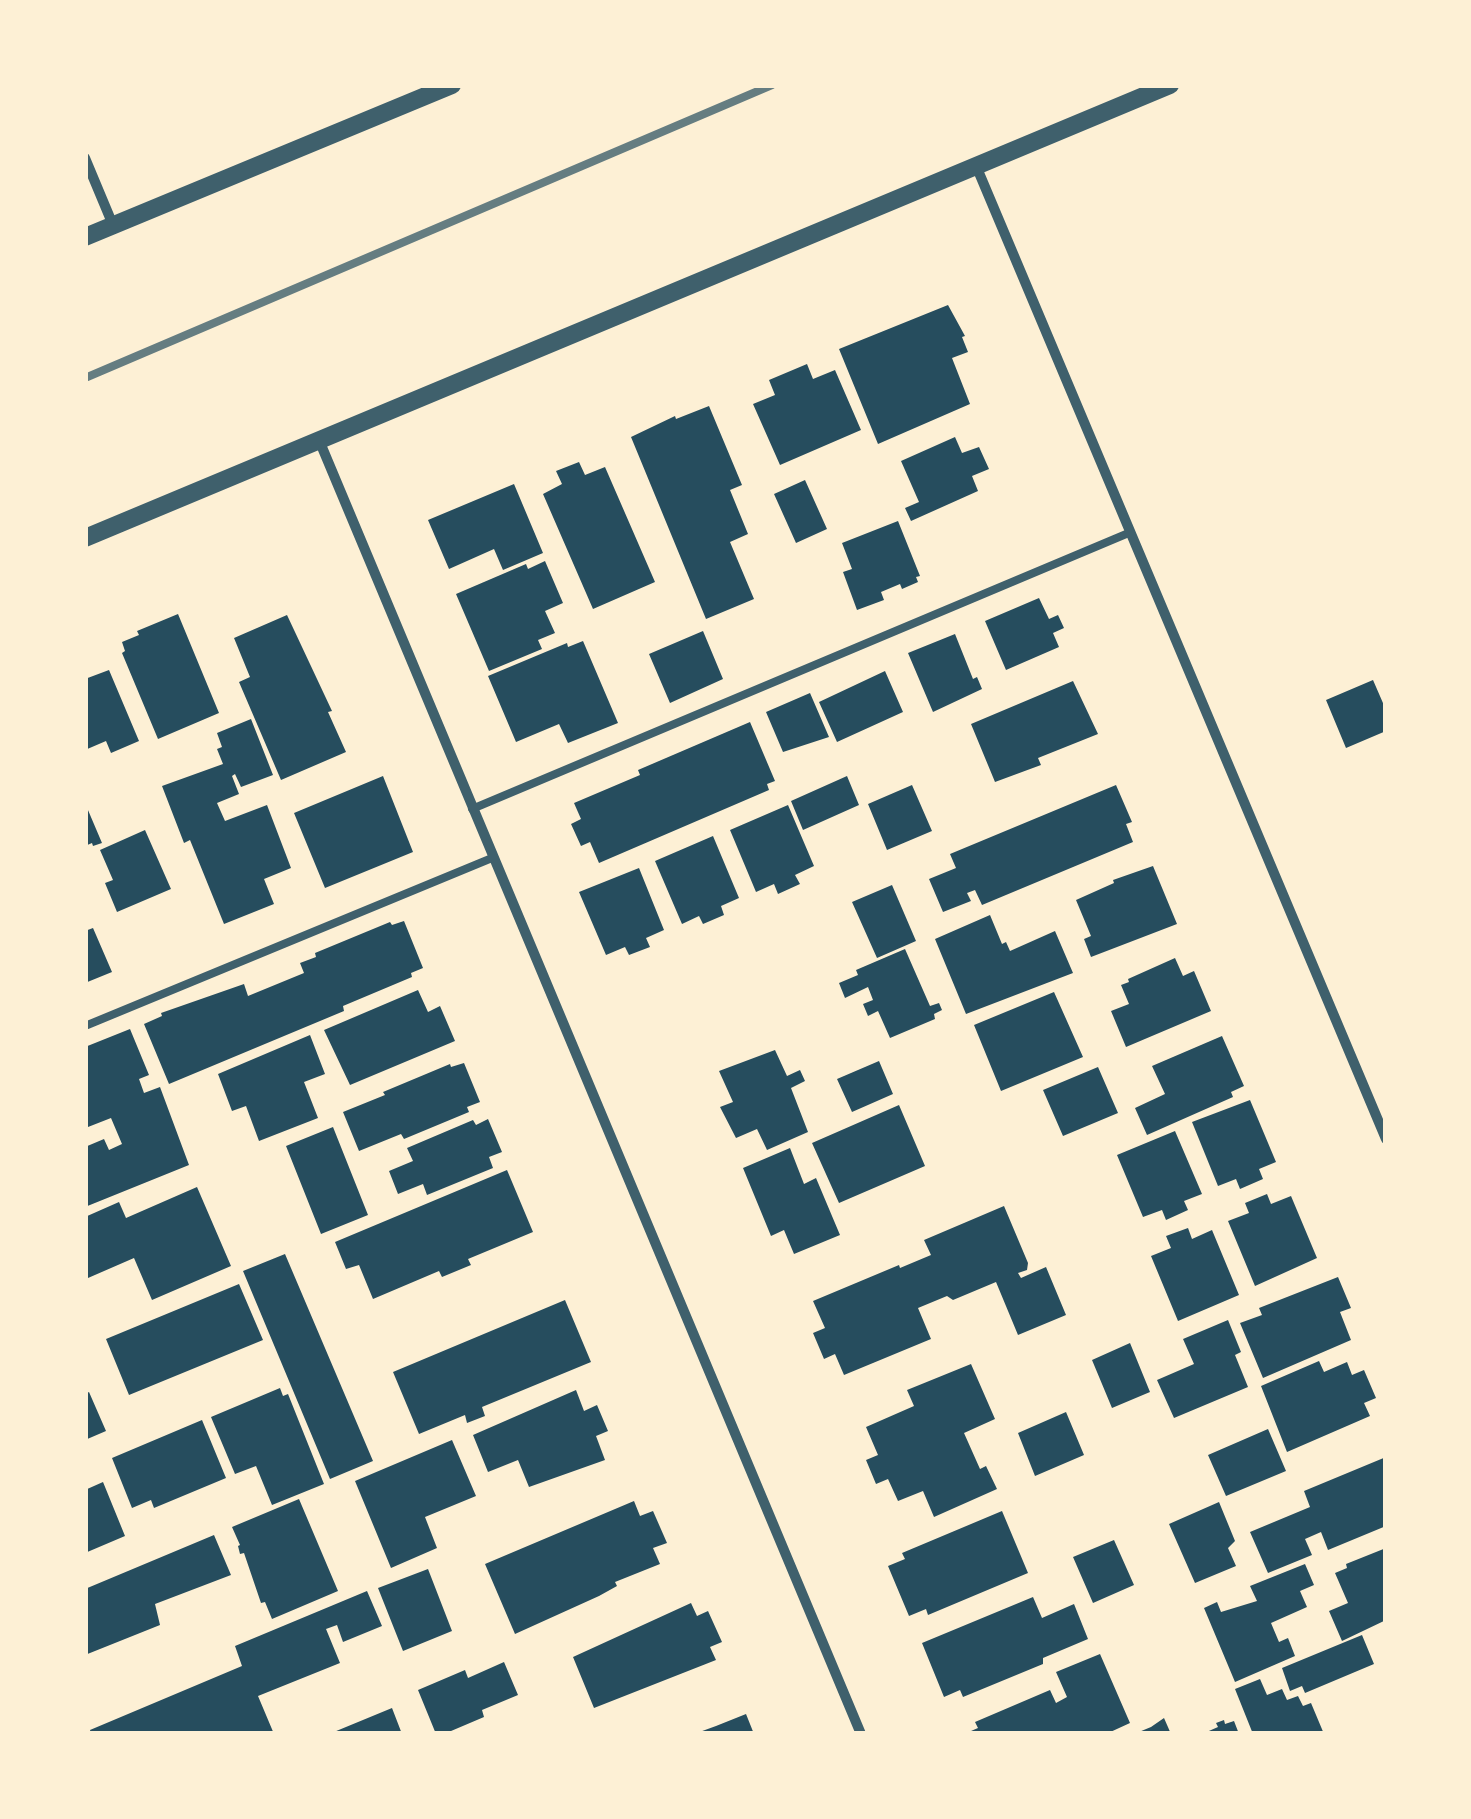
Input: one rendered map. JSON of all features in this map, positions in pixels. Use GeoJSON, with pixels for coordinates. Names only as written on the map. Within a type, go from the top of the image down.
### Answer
{"type":"FeatureCollection","features":[{"type":"Feature","properties":{"kind":"street"},"geometry":{"type":"LineString","coordinates":[[85,538],[1170,85]]}},
{"type":"Feature","properties":{"kind":"street"},"geometry":{"type":"LineString","coordinates":[[85,237],[443,87]]}},
{"type":"Feature","properties":{"kind":"street"},"geometry":{"type":"LineString","coordinates":[[85,158],[113,225]]}},
{"type":"Feature","properties":{"kind":"street"},"geometry":{"type":"LineString","coordinates":[[977,168],[1386,1140]]}},
{"type":"Feature","properties":{"kind":"street"},"geometry":{"type":"LineString","coordinates":[[320,440],[861,1734]]}},
{"type":"Feature","properties":{"kind":"lane"},"geometry":{"type":"LineString","coordinates":[[472,809],[1133,532]]}},
{"type":"Feature","properties":{"kind":"lane"},"geometry":{"type":"LineString","coordinates":[[85,1026],[492,858]]}},
{"type":"Feature","properties":{"kind":"building"},"geometry":{"type":"Polygon","coordinates":[[[948,305],[965,336],[962,337],[968,352],[952,358],[970,404],[878,444],[839,349],[948,305]]]}},
{"type":"Feature","properties":{"kind":"building"},"geometry":{"type":"Polygon","coordinates":[[[807,364],[813,379],[835,370],[861,430],[780,465],[753,404],[775,395],[769,380],[807,364]]]}},
{"type":"Feature","properties":{"kind":"building"},"geometry":{"type":"Polygon","coordinates":[[[709,406],[742,485],[730,490],[748,534],[730,542],[754,599],[706,619],[631,437],[675,416],[676,419],[709,406]]]}},
{"type":"Feature","properties":{"kind":"building"},"geometry":{"type":"Polygon","coordinates":[[[955,437],[962,453],[979,447],[989,469],[972,476],[978,491],[911,521],[905,508],[919,502],[901,461],[955,437]]]}},
{"type":"Feature","properties":{"kind":"building"},"geometry":{"type":"Polygon","coordinates":[[[579,462],[585,475],[605,467],[655,582],[593,609],[543,494],[562,484],[556,471],[579,462]]]}},
{"type":"Feature","properties":{"kind":"building"},"geometry":{"type":"Polygon","coordinates":[[[805,480],[827,529],[796,543],[774,494],[805,480]]]}},
{"type":"Feature","properties":{"kind":"building"},"geometry":{"type":"Polygon","coordinates":[[[514,484],[543,553],[503,570],[494,549],[449,569],[428,520],[514,484]]]}},
{"type":"Feature","properties":{"kind":"building"},"geometry":{"type":"Polygon","coordinates":[[[898,521],[920,576],[916,577],[918,582],[881,592],[884,600],[857,610],[843,572],[852,569],[842,543],[898,521]]]}},
{"type":"Feature","properties":{"kind":"building"},"geometry":{"type":"Polygon","coordinates":[[[545,561],[563,603],[545,611],[555,633],[538,640],[542,649],[489,671],[456,594],[526,564],[528,569],[545,561]]]}},
{"type":"Feature","properties":{"kind":"building"},"geometry":{"type":"Polygon","coordinates":[[[1039,598],[1049,619],[1058,615],[1064,628],[1053,633],[1059,647],[1006,670],[985,621],[1039,598]]]}},
{"type":"Feature","properties":{"kind":"building"},"geometry":{"type":"Polygon","coordinates":[[[178,614],[219,713],[158,739],[122,653],[122,642],[139,635],[137,631],[178,614]]]}},
{"type":"Feature","properties":{"kind":"building"},"geometry":{"type":"Polygon","coordinates":[[[287,615],[332,711],[328,712],[346,752],[281,780],[239,682],[250,677],[234,638],[287,615]]]}},
{"type":"Feature","properties":{"kind":"building"},"geometry":{"type":"Polygon","coordinates":[[[703,631],[723,679],[670,703],[649,654],[703,631]]]}},
{"type":"Feature","properties":{"kind":"building"},"geometry":{"type":"Polygon","coordinates":[[[955,634],[973,679],[977,677],[982,689],[933,712],[908,653],[955,634]]]}},
{"type":"Feature","properties":{"kind":"building"},"geometry":{"type":"Polygon","coordinates":[[[583,641],[618,723],[568,743],[559,724],[516,742],[488,676],[567,643],[568,647],[583,641]]]}},
{"type":"Feature","properties":{"kind":"building"},"geometry":{"type":"Polygon","coordinates":[[[109,670],[139,741],[111,753],[106,741],[85,750],[85,679],[109,670]]]}},
{"type":"Feature","properties":{"kind":"building"},"geometry":{"type":"Polygon","coordinates":[[[885,671],[903,712],[837,742],[819,702],[885,671]]]}},
{"type":"Feature","properties":{"kind":"building"},"geometry":{"type":"Polygon","coordinates":[[[1373,680],[1386,710],[1386,731],[1346,748],[1326,700],[1373,680]]]}},
{"type":"Feature","properties":{"kind":"building"},"geometry":{"type":"Polygon","coordinates":[[[1073,681],[1098,734],[1038,758],[1041,765],[995,782],[971,724],[1073,681]]]}},
{"type":"Feature","properties":{"kind":"building"},"geometry":{"type":"Polygon","coordinates":[[[810,693],[829,737],[783,752],[766,712],[810,693]]]}},
{"type":"Feature","properties":{"kind":"building"},"geometry":{"type":"Polygon","coordinates":[[[251,719],[273,775],[241,787],[235,774],[232,776],[239,794],[217,803],[225,821],[267,805],[291,868],[264,879],[274,904],[224,924],[190,840],[184,843],[162,786],[223,764],[217,749],[222,747],[217,733],[251,719]]]}},
{"type":"Feature","properties":{"kind":"building"},"geometry":{"type":"Polygon","coordinates":[[[750,722],[775,781],[767,784],[769,790],[599,863],[590,842],[581,846],[571,824],[581,819],[574,803],[640,775],[638,770],[750,722]]]}},
{"type":"Feature","properties":{"kind":"building"},"geometry":{"type":"Polygon","coordinates":[[[383,776],[413,852],[325,888],[294,813],[383,776]]]}},
{"type":"Feature","properties":{"kind":"building"},"geometry":{"type":"Polygon","coordinates":[[[847,776],[859,805],[803,830],[791,801],[847,776]]]}},
{"type":"Feature","properties":{"kind":"building"},"geometry":{"type":"Polygon","coordinates":[[[912,785],[932,831],[887,850],[868,804],[912,785]]]}},
{"type":"Feature","properties":{"kind":"building"},"geometry":{"type":"Polygon","coordinates":[[[1116,785],[1132,822],[1126,824],[1133,842],[982,905],[975,890],[967,893],[971,901],[943,912],[929,879],[956,868],[950,854],[1116,785]]]}},
{"type":"Feature","properties":{"kind":"building"},"geometry":{"type":"Polygon","coordinates":[[[85,803],[102,843],[93,846],[85,846],[85,803]]]}},
{"type":"Feature","properties":{"kind":"building"},"geometry":{"type":"Polygon","coordinates":[[[788,805],[814,866],[795,875],[800,884],[778,894],[774,884],[756,892],[730,830],[788,805]]]}},
{"type":"Feature","properties":{"kind":"building"},"geometry":{"type":"Polygon","coordinates":[[[145,830],[171,889],[117,912],[105,883],[113,880],[100,850],[145,830]]]}},
{"type":"Feature","properties":{"kind":"building"},"geometry":{"type":"Polygon","coordinates":[[[713,836],[739,898],[721,906],[724,915],[703,924],[699,916],[682,924],[655,861],[713,836]]]}},
{"type":"Feature","properties":{"kind":"building"},"geometry":{"type":"Polygon","coordinates":[[[1153,866],[1177,924],[1091,957],[1084,939],[1091,936],[1076,900],[1114,883],[1113,880],[1153,866]]]}},
{"type":"Feature","properties":{"kind":"building"},"geometry":{"type":"Polygon","coordinates":[[[639,868],[664,930],[646,938],[650,947],[629,955],[625,947],[606,955],[579,892],[639,868]]]}},
{"type":"Feature","properties":{"kind":"building"},"geometry":{"type":"Polygon","coordinates":[[[892,885],[916,941],[877,958],[852,902],[892,885]]]}},
{"type":"Feature","properties":{"kind":"building"},"geometry":{"type":"Polygon","coordinates":[[[990,915],[1002,944],[1006,942],[1010,951],[1055,931],[1073,973],[966,1014],[935,939],[990,915]]]}},
{"type":"Feature","properties":{"kind":"building"},"geometry":{"type":"Polygon","coordinates":[[[404,921],[423,968],[411,973],[412,977],[343,1006],[344,1011],[169,1084],[144,1024],[162,1016],[161,1013],[244,984],[248,996],[304,973],[300,963],[316,957],[315,953],[390,922],[392,925],[404,921]]]}},
{"type":"Feature","properties":{"kind":"building"},"geometry":{"type":"Polygon","coordinates":[[[93,928],[112,972],[85,983],[85,931],[93,928]]]}},
{"type":"Feature","properties":{"kind":"building"},"geometry":{"type":"Polygon","coordinates":[[[905,949],[930,1006],[939,1003],[942,1010],[934,1014],[935,1019],[890,1038],[878,1011],[868,1016],[863,1004],[873,1000],[868,987],[845,998],[839,983],[858,975],[856,970],[905,949]]]}},
{"type":"Feature","properties":{"kind":"building"},"geometry":{"type":"Polygon","coordinates":[[[1175,958],[1183,976],[1194,971],[1211,1011],[1126,1047],[1111,1011],[1129,1004],[1121,985],[1175,958]]]}},
{"type":"Feature","properties":{"kind":"building"},"geometry":{"type":"Polygon","coordinates":[[[418,990],[428,1012],[440,1006],[455,1041],[350,1085],[324,1030],[418,990]]]}},
{"type":"Feature","properties":{"kind":"building"},"geometry":{"type":"Polygon","coordinates":[[[1054,992],[1083,1057],[1001,1091],[974,1025],[1054,992]]]}},
{"type":"Feature","properties":{"kind":"building"},"geometry":{"type":"Polygon","coordinates":[[[130,1029],[149,1075],[139,1079],[144,1093],[160,1087],[189,1165],[85,1207],[85,1147],[104,1139],[109,1150],[122,1144],[111,1118],[88,1127],[85,1047],[130,1029]]]}},
{"type":"Feature","properties":{"kind":"building"},"geometry":{"type":"Polygon","coordinates":[[[310,1035],[325,1074],[304,1082],[318,1118],[259,1141],[246,1106],[232,1111],[218,1074],[310,1035]]]}},
{"type":"Feature","properties":{"kind":"building"},"geometry":{"type":"Polygon","coordinates":[[[1222,1036],[1244,1086],[1231,1092],[1233,1097],[1147,1135],[1135,1108],[1165,1094],[1152,1066],[1222,1036]]]}},
{"type":"Feature","properties":{"kind":"building"},"geometry":{"type":"Polygon","coordinates":[[[775,1050],[787,1076],[800,1070],[805,1081],[791,1088],[808,1132],[767,1150],[757,1129],[736,1138],[720,1107],[733,1102],[719,1071],[775,1050]]]}},
{"type":"Feature","properties":{"kind":"building"},"geometry":{"type":"Polygon","coordinates":[[[879,1061],[893,1094],[852,1112],[837,1079],[879,1061]]]}},
{"type":"Feature","properties":{"kind":"building"},"geometry":{"type":"Polygon","coordinates":[[[464,1063],[480,1102],[467,1107],[469,1112],[404,1139],[401,1134],[359,1151],[343,1112],[450,1064],[451,1067],[464,1063]]]}},
{"type":"Feature","properties":{"kind":"building"},"geometry":{"type":"Polygon","coordinates":[[[1098,1067],[1118,1113],[1063,1136],[1043,1090],[1098,1067]]]}},
{"type":"Feature","properties":{"kind":"building"},"geometry":{"type":"Polygon","coordinates":[[[1250,1100],[1276,1162],[1259,1169],[1263,1179],[1240,1189],[1236,1179],[1218,1186],[1192,1122],[1250,1100]]]}},
{"type":"Feature","properties":{"kind":"building"},"geometry":{"type":"Polygon","coordinates":[[[899,1105],[925,1166],[839,1203],[812,1143],[899,1105]]]}},
{"type":"Feature","properties":{"kind":"building"},"geometry":{"type":"Polygon","coordinates":[[[488,1119],[502,1152],[489,1157],[493,1168],[427,1195],[423,1184],[398,1194],[389,1171],[413,1161],[407,1148],[473,1120],[476,1125],[488,1119]]]}},
{"type":"Feature","properties":{"kind":"building"},"geometry":{"type":"Polygon","coordinates":[[[333,1127],[368,1215],[321,1234],[286,1146],[333,1127]]]}},
{"type":"Feature","properties":{"kind":"building"},"geometry":{"type":"Polygon","coordinates":[[[1175,1131],[1202,1194],[1184,1201],[1188,1210],[1166,1220],[1162,1210],[1143,1217],[1117,1155],[1175,1131]]]}},
{"type":"Feature","properties":{"kind":"building"},"geometry":{"type":"Polygon","coordinates":[[[790,1148],[804,1184],[816,1178],[840,1235],[794,1254],[784,1230],[771,1236],[743,1168],[790,1148]]]}},
{"type":"Feature","properties":{"kind":"building"},"geometry":{"type":"Polygon","coordinates":[[[507,1170],[533,1232],[468,1259],[471,1265],[442,1277],[439,1271],[373,1299],[359,1265],[346,1269],[335,1242],[507,1170]]]}},
{"type":"Feature","properties":{"kind":"building"},"geometry":{"type":"Polygon","coordinates":[[[197,1187],[231,1266],[152,1300],[134,1258],[88,1278],[85,1217],[119,1202],[126,1218],[197,1187]]]}},
{"type":"Feature","properties":{"kind":"building"},"geometry":{"type":"Polygon","coordinates":[[[1267,1194],[1271,1204],[1291,1196],[1317,1258],[1255,1286],[1228,1221],[1249,1213],[1245,1203],[1267,1194]]]}},
{"type":"Feature","properties":{"kind":"building"},"geometry":{"type":"Polygon","coordinates":[[[1004,1206],[1028,1263],[1027,1270],[1018,1273],[1021,1278],[1046,1267],[1066,1315],[1018,1335],[996,1282],[953,1300],[947,1296],[918,1308],[931,1339],[844,1375],[835,1354],[824,1359],[813,1333],[825,1328],[813,1301],[931,1255],[924,1240],[1004,1206]]]}},
{"type":"Feature","properties":{"kind":"building"},"geometry":{"type":"Polygon","coordinates":[[[1188,1228],[1192,1239],[1212,1230],[1239,1295],[1178,1321],[1151,1256],[1171,1248],[1166,1236],[1188,1228]]]}},
{"type":"Feature","properties":{"kind":"building"},"geometry":{"type":"Polygon","coordinates":[[[285,1254],[373,1461],[330,1479],[243,1271],[285,1254]]]}},
{"type":"Feature","properties":{"kind":"building"},"geometry":{"type":"Polygon","coordinates":[[[1338,1277],[1351,1308],[1340,1312],[1351,1340],[1263,1378],[1240,1323],[1262,1315],[1259,1308],[1338,1277]]]}},
{"type":"Feature","properties":{"kind":"building"},"geometry":{"type":"Polygon","coordinates":[[[239,1284],[263,1340],[129,1395],[106,1339],[239,1284]]]}},
{"type":"Feature","properties":{"kind":"building"},"geometry":{"type":"Polygon","coordinates":[[[565,1300],[591,1362],[482,1407],[485,1416],[467,1423],[465,1415],[419,1434],[393,1372],[565,1300]]]}},
{"type":"Feature","properties":{"kind":"building"},"geometry":{"type":"Polygon","coordinates":[[[1228,1320],[1241,1352],[1235,1355],[1248,1387],[1174,1418],[1157,1380],[1194,1364],[1183,1339],[1228,1320]]]}},
{"type":"Feature","properties":{"kind":"building"},"geometry":{"type":"Polygon","coordinates":[[[1130,1343],[1150,1392],[1112,1408],[1092,1360],[1130,1343]]]}},
{"type":"Feature","properties":{"kind":"building"},"geometry":{"type":"Polygon","coordinates":[[[1319,1361],[1324,1372],[1347,1362],[1352,1375],[1364,1370],[1376,1398],[1364,1403],[1370,1416],[1287,1452],[1261,1386],[1319,1361]]]}},
{"type":"Feature","properties":{"kind":"building"},"geometry":{"type":"Polygon","coordinates":[[[971,1364],[995,1419],[964,1433],[980,1469],[986,1466],[997,1489],[934,1517],[923,1491],[898,1501],[888,1479],[876,1484],[866,1460],[878,1455],[866,1427],[914,1406],[907,1390],[971,1364]]]}},
{"type":"Feature","properties":{"kind":"building"},"geometry":{"type":"Polygon","coordinates":[[[280,1388],[283,1396],[288,1394],[324,1484],[272,1505],[256,1466],[235,1474],[211,1417],[280,1388]]]}},
{"type":"Feature","properties":{"kind":"building"},"geometry":{"type":"Polygon","coordinates":[[[576,1390],[584,1411],[597,1405],[608,1431],[596,1436],[605,1460],[529,1487],[518,1460],[488,1472],[473,1435],[576,1390]]]}},
{"type":"Feature","properties":{"kind":"building"},"geometry":{"type":"Polygon","coordinates":[[[89,1392],[106,1431],[85,1440],[85,1394],[89,1392]]]}},
{"type":"Feature","properties":{"kind":"building"},"geometry":{"type":"Polygon","coordinates":[[[1066,1412],[1084,1455],[1035,1476],[1018,1433],[1066,1412]]]}},
{"type":"Feature","properties":{"kind":"building"},"geometry":{"type":"Polygon","coordinates":[[[202,1420],[226,1478],[154,1508],[151,1500],[132,1508],[112,1458],[202,1420]]]}},
{"type":"Feature","properties":{"kind":"building"},"geometry":{"type":"Polygon","coordinates":[[[1268,1429],[1286,1471],[1226,1496],[1208,1455],[1268,1429]]]}},
{"type":"Feature","properties":{"kind":"building"},"geometry":{"type":"Polygon","coordinates":[[[452,1440],[476,1496],[425,1517],[437,1548],[391,1568],[355,1481],[452,1440]]]}},
{"type":"Feature","properties":{"kind":"building"},"geometry":{"type":"Polygon","coordinates":[[[1386,1457],[1386,1526],[1328,1550],[1321,1532],[1305,1539],[1312,1555],[1268,1573],[1250,1532],[1310,1507],[1304,1491],[1386,1457]]]}},
{"type":"Feature","properties":{"kind":"building"},"geometry":{"type":"Polygon","coordinates":[[[103,1482],[125,1536],[85,1553],[85,1490],[103,1482]]]}},
{"type":"Feature","properties":{"kind":"building"},"geometry":{"type":"Polygon","coordinates":[[[299,1499],[338,1591],[272,1619],[265,1602],[261,1603],[232,1527],[299,1499]]]}},
{"type":"Feature","properties":{"kind":"building"},"geometry":{"type":"Polygon","coordinates":[[[634,1501],[640,1516],[653,1511],[667,1543],[653,1548],[660,1564],[615,1582],[617,1586],[599,1596],[515,1634],[485,1564],[634,1501]]]}},
{"type":"Feature","properties":{"kind":"building"},"geometry":{"type":"Polygon","coordinates":[[[1219,1502],[1235,1541],[1228,1548],[1236,1566],[1195,1583],[1169,1524],[1219,1502]]]}},
{"type":"Feature","properties":{"kind":"building"},"geometry":{"type":"Polygon","coordinates":[[[1002,1511],[1028,1573],[928,1615],[926,1609],[909,1616],[888,1566],[905,1559],[902,1553],[1002,1511]]]}},
{"type":"Feature","properties":{"kind":"building"},"geometry":{"type":"Polygon","coordinates":[[[214,1535],[231,1575],[155,1604],[160,1625],[85,1655],[85,1589],[214,1535]]]}},
{"type":"Feature","properties":{"kind":"building"},"geometry":{"type":"Polygon","coordinates":[[[1114,1540],[1134,1585],[1093,1603],[1073,1557],[1114,1540]]]}},
{"type":"Feature","properties":{"kind":"building"},"geometry":{"type":"Polygon","coordinates":[[[1386,1548],[1386,1620],[1342,1641],[1329,1611],[1348,1603],[1335,1573],[1347,1568],[1346,1564],[1386,1548]]]}},
{"type":"Feature","properties":{"kind":"building"},"geometry":{"type":"Polygon","coordinates":[[[1305,1564],[1314,1585],[1300,1591],[1307,1607],[1271,1623],[1279,1642],[1288,1638],[1295,1656],[1235,1682],[1204,1608],[1217,1602],[1221,1612],[1257,1601],[1250,1586],[1305,1564]]]}},
{"type":"Feature","properties":{"kind":"building"},"geometry":{"type":"Polygon","coordinates":[[[428,1569],[452,1631],[403,1651],[378,1588],[428,1569]]]}},
{"type":"Feature","properties":{"kind":"building"},"geometry":{"type":"Polygon","coordinates":[[[367,1591],[382,1626],[343,1642],[337,1625],[326,1629],[340,1663],[258,1696],[274,1734],[91,1734],[90,1730],[242,1666],[235,1646],[367,1591]]]}},
{"type":"Feature","properties":{"kind":"building"},"geometry":{"type":"Polygon","coordinates":[[[1033,1597],[1042,1618],[1074,1604],[1088,1639],[1043,1658],[1043,1664],[963,1697],[960,1690],[944,1697],[922,1643],[1033,1597]]]}},
{"type":"Feature","properties":{"kind":"building"},"geometry":{"type":"Polygon","coordinates":[[[691,1603],[697,1616],[708,1611],[722,1642],[710,1647],[716,1660],[594,1708],[573,1657],[691,1603]]]}},
{"type":"Feature","properties":{"kind":"building"},"geometry":{"type":"Polygon","coordinates":[[[1362,1635],[1374,1664],[1305,1693],[1302,1686],[1290,1691],[1282,1668],[1362,1635]]]}},
{"type":"Feature","properties":{"kind":"building"},"geometry":{"type":"Polygon","coordinates":[[[1100,1654],[1130,1723],[1106,1734],[964,1734],[978,1728],[975,1722],[1050,1690],[1056,1703],[1067,1697],[1056,1672],[1100,1654]]]}},
{"type":"Feature","properties":{"kind":"building"},"geometry":{"type":"Polygon","coordinates":[[[504,1662],[518,1695],[482,1710],[484,1717],[436,1734],[418,1690],[465,1670],[468,1678],[504,1662]]]}},
{"type":"Feature","properties":{"kind":"building"},"geometry":{"type":"Polygon","coordinates":[[[1260,1679],[1267,1695],[1282,1689],[1287,1700],[1298,1696],[1303,1706],[1311,1703],[1324,1734],[1253,1734],[1235,1689],[1260,1679]]]}},
{"type":"Feature","properties":{"kind":"building"},"geometry":{"type":"Polygon","coordinates":[[[392,1708],[402,1734],[329,1734],[392,1708]]]}},
{"type":"Feature","properties":{"kind":"building"},"geometry":{"type":"Polygon","coordinates":[[[746,1714],[754,1734],[694,1734],[716,1726],[746,1714]]]}},
{"type":"Feature","properties":{"kind":"building"},"geometry":{"type":"Polygon","coordinates":[[[1164,1718],[1171,1734],[1134,1734],[1151,1727],[1164,1718]]]}},
{"type":"Feature","properties":{"kind":"building"},"geometry":{"type":"Polygon","coordinates":[[[1224,1720],[1225,1724],[1234,1721],[1239,1734],[1202,1734],[1218,1727],[1216,1723],[1224,1720]]]}},
{"type":"Feature","properties":{"kind":"railway"},"geometry":{"type":"LineString","coordinates":[[85,378],[772,85]]}}]}
